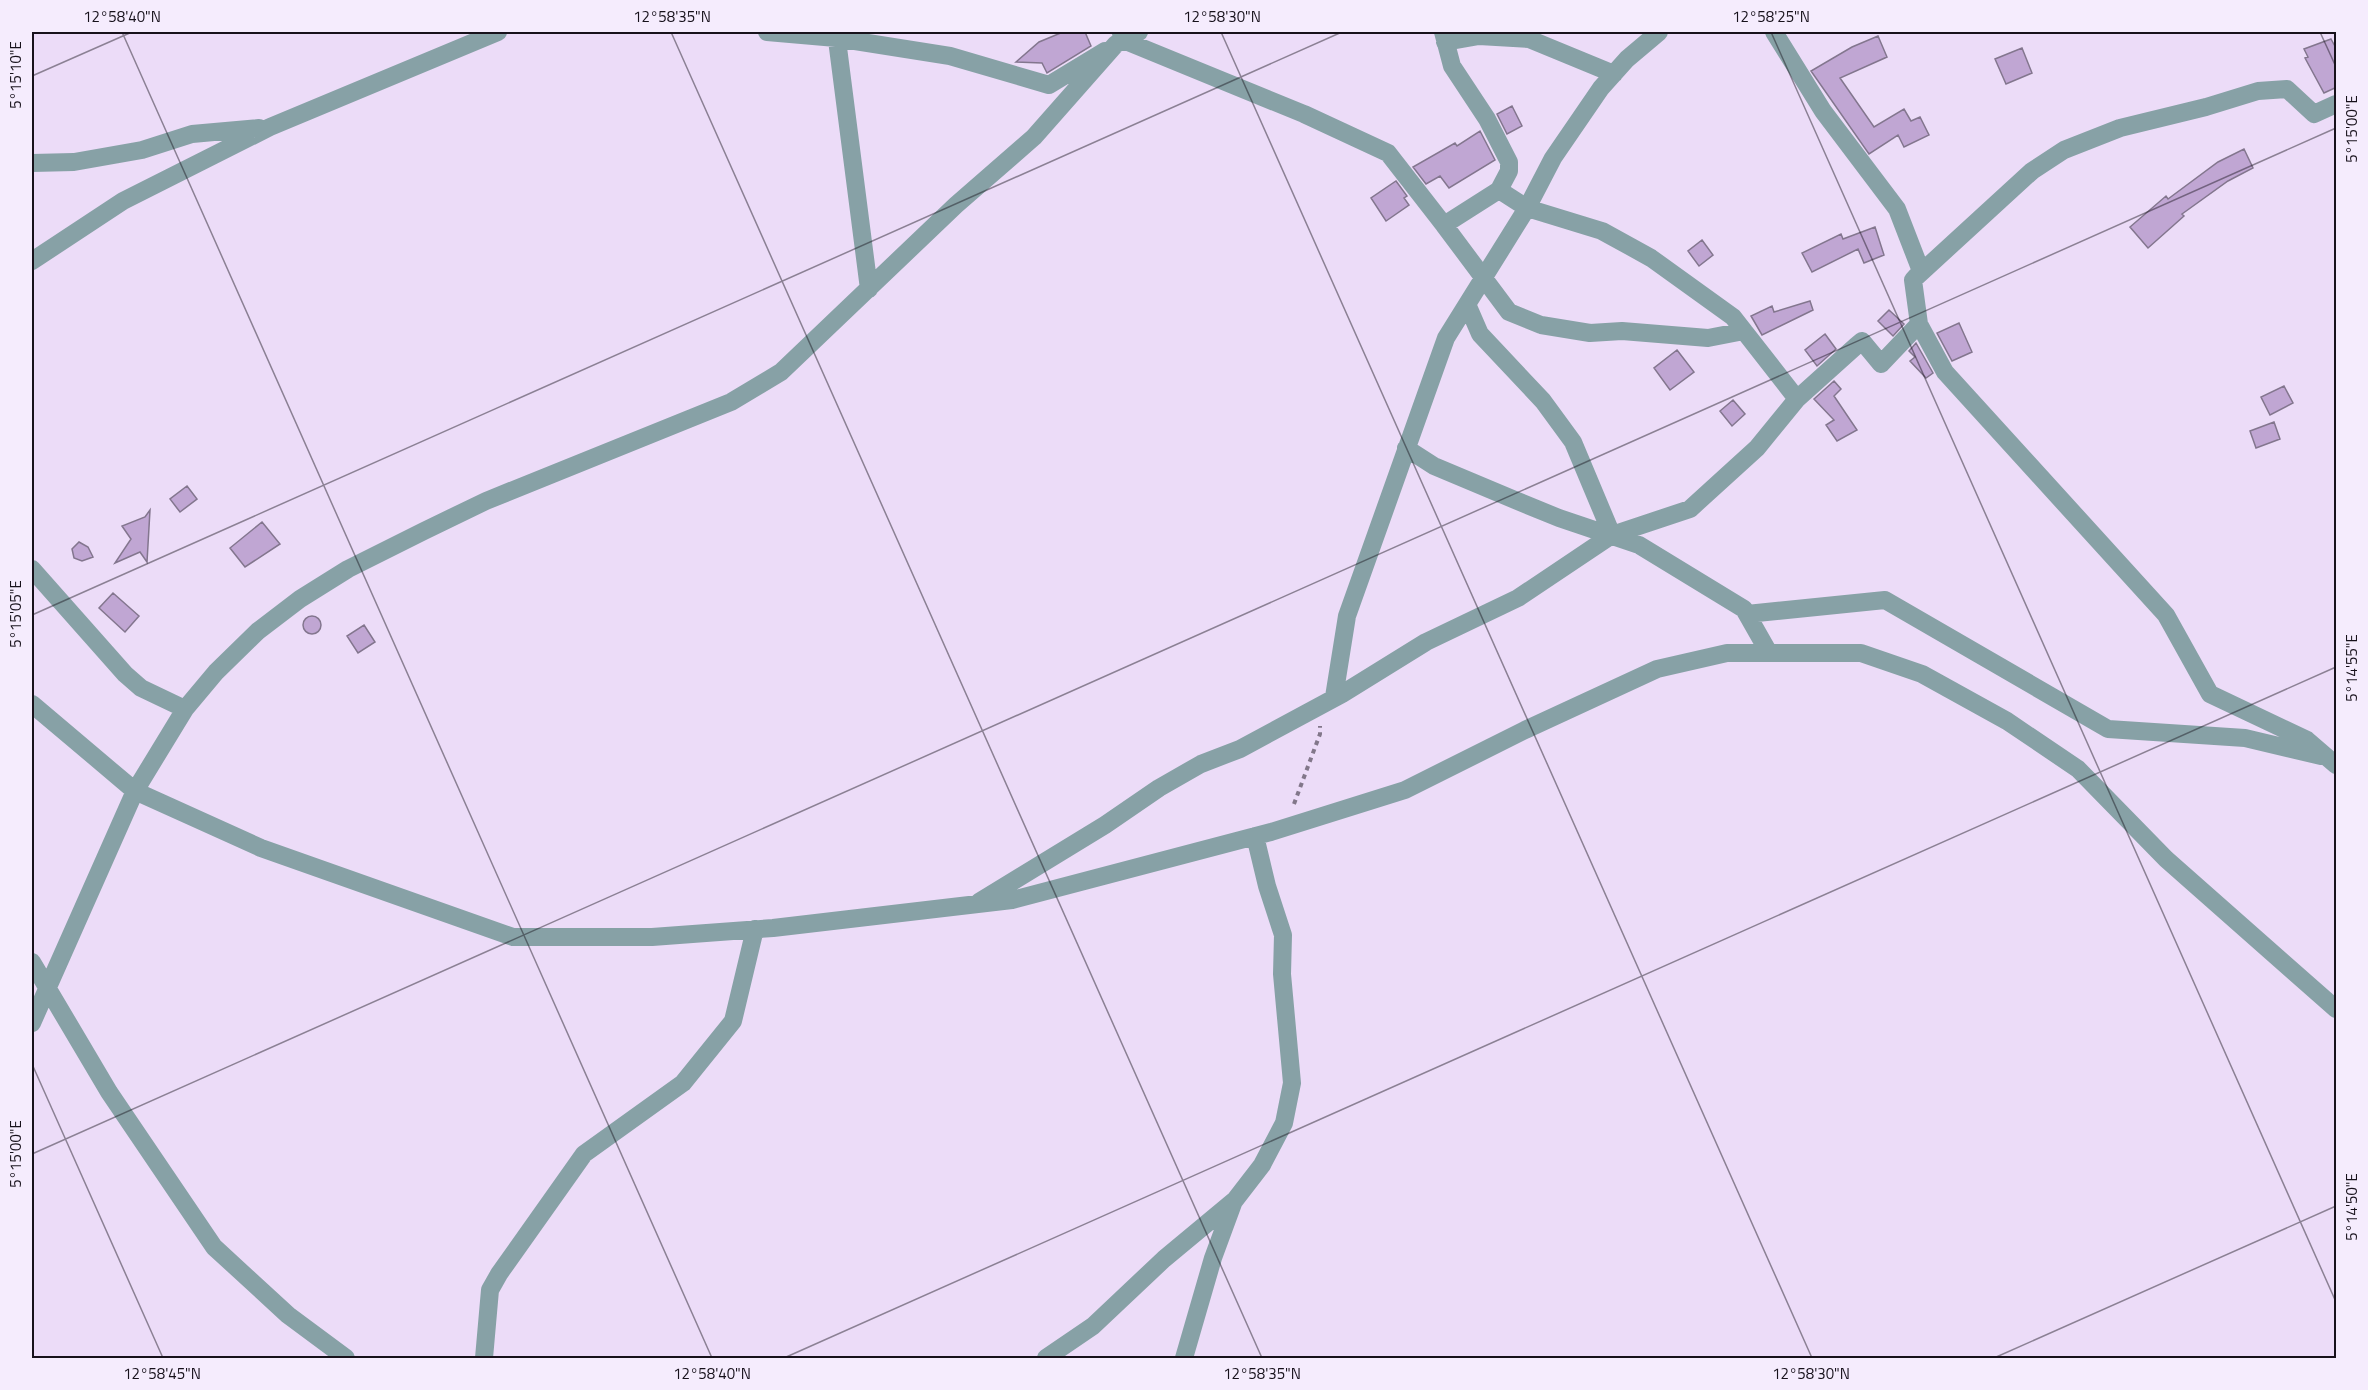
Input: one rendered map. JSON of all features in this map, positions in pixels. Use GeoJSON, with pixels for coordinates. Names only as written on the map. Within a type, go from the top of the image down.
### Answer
{"type":"FeatureCollection","features":[{"type":"Feature","properties":{"kind":"street"},"geometry":{"type":"LineString","coordinates":[[32,261],[123,201],[270,127],[498,32]]}},
{"type":"Feature","properties":{"kind":"street"},"geometry":{"type":"LineString","coordinates":[[767,32],[836,35],[950,56],[1049,85],[1125,37]]}},
{"type":"Feature","properties":{"kind":"street"},"geometry":{"type":"LineString","coordinates":[[1328,701],[1347,616],[1446,338],[1527,208],[1553,158],[1600,88],[1659,32]]}},
{"type":"Feature","properties":{"kind":"street"},"geometry":{"type":"LineString","coordinates":[[1773,32],[1823,111],[1897,209],[1921,271],[1913,280],[1919,324],[1945,372],[2166,615],[2210,694],[2307,740],[2331,761]]}},
{"type":"Feature","properties":{"kind":"street"},"geometry":{"type":"LineString","coordinates":[[836,35],[868,289]]}},
{"type":"Feature","properties":{"kind":"street"},"geometry":{"type":"LineString","coordinates":[[1444,225],[1499,190],[1509,171],[1509,162],[1487,119],[1452,66],[1444,37],[1479,36],[1529,39],[1614,74]]}},
{"type":"Feature","properties":{"kind":"street"},"geometry":{"type":"LineString","coordinates":[[1125,37],[1388,153],[1509,312],[1541,325],[1590,333],[1622,331],[1708,338],[1744,331]]}},
{"type":"Feature","properties":{"kind":"street"},"geometry":{"type":"LineString","coordinates":[[32,1023],[135,791],[185,709],[216,672],[258,631],[348,569],[486,501],[731,402],[781,372],[956,205],[1034,137],[1125,37]]}},
{"type":"Feature","properties":{"kind":"street"},"geometry":{"type":"LineString","coordinates":[[1913,280],[2032,171],[2089,138],[2258,91],[2287,89],[2314,114],[2337,104]]}},
{"type":"Feature","properties":{"kind":"street"},"geometry":{"type":"LineString","coordinates":[[32,163],[74,162],[142,150],[192,134],[270,127]]}},
{"type":"Feature","properties":{"kind":"street"},"geometry":{"type":"LineString","coordinates":[[1499,190],[1527,208],[1602,231],[1651,258],[1733,317],[1797,399]]}},
{"type":"Feature","properties":{"kind":"street"},"geometry":{"type":"LineString","coordinates":[[1467,304],[1480,334],[1543,401],[1573,442],[1612,535]]}},
{"type":"Feature","properties":{"kind":"street"},"geometry":{"type":"LineString","coordinates":[[974,905],[1105,825],[1159,788],[1201,765],[1240,749],[1328,701],[1426,642],[1518,598],[1612,535],[1690,509],[1757,448],[1797,399],[1863,341],[1881,364],[1919,324]]}},
{"type":"Feature","properties":{"kind":"street"},"geometry":{"type":"LineString","coordinates":[[1406,448],[1434,466],[1559,518],[1639,545],[1744,609],[1769,653]]}},
{"type":"Feature","properties":{"kind":"street"},"geometry":{"type":"LineString","coordinates":[[32,569],[125,674],[141,688],[185,709]]}},
{"type":"Feature","properties":{"kind":"street"},"geometry":{"type":"LineString","coordinates":[[1746,614],[1885,600],[2108,729],[2246,738],[2331,761]]}},
{"type":"Feature","properties":{"kind":"street"},"geometry":{"type":"LineString","coordinates":[[32,704],[135,791],[261,848],[513,937],[652,937],[755,929],[1012,900],[1255,836],[1405,790],[1525,729],[1657,669],[1726,653],[1861,653],[1922,674],[2007,721],[2078,769],[2166,859],[2337,1009]]}},
{"type":"Feature","properties":{"kind":"street"},"geometry":{"type":"LineString","coordinates":[[1047,1359],[1093,1326],[1164,1258],[1235,1200],[1262,1165],[1284,1123],[1292,1083],[1282,974],[1283,935],[1267,886],[1255,836]]}},
{"type":"Feature","properties":{"kind":"street"},"geometry":{"type":"LineString","coordinates":[[484,1359],[490,1290],[499,1274],[584,1154],[683,1083],[733,1022],[755,929]]}},
{"type":"Feature","properties":{"kind":"street"},"geometry":{"type":"LineString","coordinates":[[32,962],[46,990],[109,1092],[214,1247],[288,1315],[346,1359]]}},
{"type":"Feature","properties":{"kind":"street"},"geometry":{"type":"LineString","coordinates":[[1184,1359],[1214,1258],[1235,1200]]}},
{"type":"Feature","properties":{"kind":"path"},"geometry":{"type":"LineString","coordinates":[[1285,827],[1320,734],[1328,701]]}},
{"type":"Feature","properties":{"kind":"building"},"geometry":{"type":"Polygon","coordinates":[[[1063,32],[1085,32],[1091,46],[1047,73],[1042,63],[1016,62],[1039,42],[1063,32]]]}},
{"type":"Feature","properties":{"kind":"building"},"geometry":{"type":"Polygon","coordinates":[[[1878,36],[1887,57],[1840,78],[1874,127],[1904,109],[1911,121],[1920,117],[1929,135],[1904,147],[1898,135],[1869,154],[1811,71],[1852,47],[1878,36]]]}},
{"type":"Feature","properties":{"kind":"building"},"geometry":{"type":"Polygon","coordinates":[[[2331,39],[2337,50],[2337,87],[2324,93],[2305,58],[2308,57],[2304,49],[2331,39]]]}},
{"type":"Feature","properties":{"kind":"building"},"geometry":{"type":"Polygon","coordinates":[[[2022,48],[2032,73],[2006,84],[1995,59],[2022,48]]]}},
{"type":"Feature","properties":{"kind":"building"},"geometry":{"type":"Polygon","coordinates":[[[1512,106],[1522,126],[1507,134],[1497,114],[1512,106]]]}},
{"type":"Feature","properties":{"kind":"building"},"geometry":{"type":"Polygon","coordinates":[[[1480,131],[1495,160],[1449,188],[1440,176],[1426,184],[1413,167],[1455,143],[1457,146],[1480,131]]]}},
{"type":"Feature","properties":{"kind":"building"},"geometry":{"type":"Polygon","coordinates":[[[2244,149],[2253,168],[2228,181],[2182,214],[2184,216],[2148,248],[2130,227],[2166,196],[2168,199],[2218,162],[2244,149]]]}},
{"type":"Feature","properties":{"kind":"building"},"geometry":{"type":"Polygon","coordinates":[[[1396,181],[1407,196],[1404,198],[1409,205],[1386,221],[1371,198],[1396,181]]]}},
{"type":"Feature","properties":{"kind":"building"},"geometry":{"type":"Polygon","coordinates":[[[1875,227],[1884,255],[1864,263],[1858,249],[1812,272],[1802,253],[1841,234],[1843,239],[1875,227]]]}},
{"type":"Feature","properties":{"kind":"building"},"geometry":{"type":"Polygon","coordinates":[[[1702,240],[1713,255],[1699,266],[1688,251],[1702,240]]]}},
{"type":"Feature","properties":{"kind":"building"},"geometry":{"type":"Polygon","coordinates":[[[1810,301],[1813,310],[1762,335],[1751,316],[1772,306],[1774,312],[1810,301]]]}},
{"type":"Feature","properties":{"kind":"building"},"geometry":{"type":"Polygon","coordinates":[[[1889,310],[1904,324],[1893,336],[1878,321],[1889,310]]]}},
{"type":"Feature","properties":{"kind":"building"},"geometry":{"type":"Polygon","coordinates":[[[1959,323],[1972,352],[1952,361],[1937,333],[1959,323]]]}},
{"type":"Feature","properties":{"kind":"building"},"geometry":{"type":"Polygon","coordinates":[[[1825,334],[1836,349],[1817,366],[1805,350],[1825,334]]]}},
{"type":"Feature","properties":{"kind":"building"},"geometry":{"type":"Polygon","coordinates":[[[1916,343],[1933,373],[1926,378],[1910,361],[1915,357],[1909,351],[1916,343]]]}},
{"type":"Feature","properties":{"kind":"building"},"geometry":{"type":"Polygon","coordinates":[[[1677,350],[1694,372],[1670,390],[1654,368],[1677,350]]]}},
{"type":"Feature","properties":{"kind":"building"},"geometry":{"type":"Polygon","coordinates":[[[1834,381],[1841,389],[1834,396],[1857,430],[1837,441],[1826,425],[1834,420],[1814,399],[1834,381]]]}},
{"type":"Feature","properties":{"kind":"building"},"geometry":{"type":"Polygon","coordinates":[[[2284,386],[2293,403],[2270,415],[2261,397],[2284,386]]]}},
{"type":"Feature","properties":{"kind":"building"},"geometry":{"type":"Polygon","coordinates":[[[1733,400],[1745,414],[1732,426],[1720,411],[1733,400]]]}},
{"type":"Feature","properties":{"kind":"building"},"geometry":{"type":"Polygon","coordinates":[[[2274,422],[2280,439],[2256,448],[2250,431],[2274,422]]]}},
{"type":"Feature","properties":{"kind":"building"},"geometry":{"type":"Polygon","coordinates":[[[187,486],[197,499],[180,512],[170,499],[187,486]]]}},
{"type":"Feature","properties":{"kind":"building"},"geometry":{"type":"Polygon","coordinates":[[[150,510],[147,562],[140,552],[115,563],[131,539],[122,526],[145,517],[150,510]]]}},
{"type":"Feature","properties":{"kind":"building"},"geometry":{"type":"Polygon","coordinates":[[[262,522],[280,544],[245,567],[230,548],[262,522]]]}},
{"type":"Feature","properties":{"kind":"building"},"geometry":{"type":"Polygon","coordinates":[[[79,542],[88,547],[93,557],[82,561],[74,558],[72,549],[79,542]]]}},
{"type":"Feature","properties":{"kind":"building"},"geometry":{"type":"Polygon","coordinates":[[[113,593],[139,616],[125,632],[99,608],[113,593]]]}},
{"type":"Feature","properties":{"kind":"building"},"geometry":{"type":"Polygon","coordinates":[[[312,616],[318,619],[321,625],[318,631],[312,634],[306,631],[303,625],[306,619],[312,616]]]}},
{"type":"Feature","properties":{"kind":"building"},"geometry":{"type":"Polygon","coordinates":[[[364,625],[375,642],[358,653],[347,636],[364,625]]]}}]}
